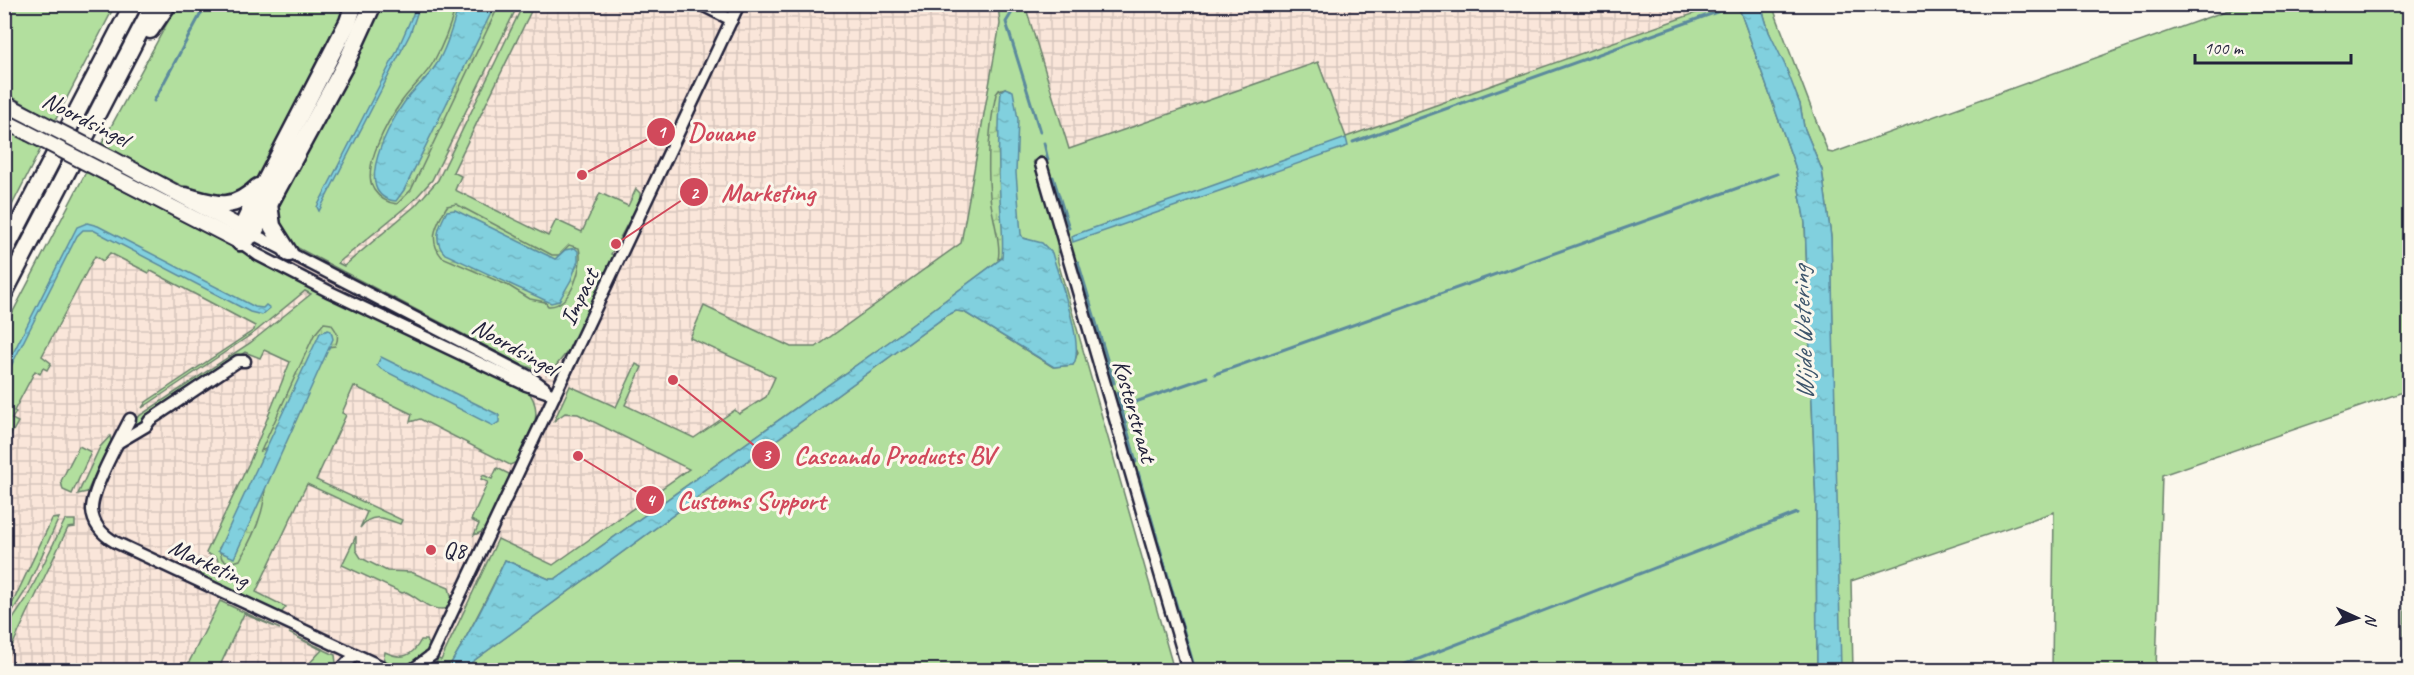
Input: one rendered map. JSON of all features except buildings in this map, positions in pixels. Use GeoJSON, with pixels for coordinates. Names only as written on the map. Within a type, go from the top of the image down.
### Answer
{"type":"FeatureCollection","features":[{"type":"Feature","properties":{"kind":"highway"},"geometry":{"type":"LineString","coordinates":[[4,252],[133,4]]}},
{"type":"Feature","properties":{"kind":"highway"},"geometry":{"type":"LineString","coordinates":[[4,293],[154,4]]}},
{"type":"Feature","properties":{"kind":"highway"},"geometry":{"type":"LineString","coordinates":[[112,85],[168,4]]}},
{"type":"Feature","properties":{"kind":"highway"},"geometry":{"type":"LineString","coordinates":[[250,236],[263,183],[348,22],[354,4]]}},
{"type":"Feature","properties":{"kind":"highway"},"geometry":{"type":"LineString","coordinates":[[250,236],[346,63],[373,4]]}},
{"type":"Feature","properties":{"kind":"highway"},"geometry":{"type":"LineString","coordinates":[[185,196],[219,205],[233,205],[248,197],[263,183]]}},
{"type":"Feature","properties":{"kind":"highway"},"geometry":{"type":"LineString","coordinates":[[269,204],[272,226],[289,253]]}},
{"type":"Feature","properties":{"kind":"main road","name":"Noordsingel"},"geometry":{"type":"LineString","coordinates":[[4,103],[185,196],[250,236]]}},
{"type":"Feature","properties":{"kind":"main road","name":"Noordsingel"},"geometry":{"type":"LineString","coordinates":[[4,121],[106,173],[250,236]]}},
{"type":"Feature","properties":{"kind":"street"},"geometry":{"type":"LineString","coordinates":[[700,4],[732,20]]}},
{"type":"Feature","properties":{"kind":"street","name":"Impact"},"geometry":{"type":"LineString","coordinates":[[555,395],[739,4]]}},
{"type":"Feature","properties":{"kind":"street","name":"Kosterstraat"},"geometry":{"type":"LineString","coordinates":[[1041,164],[1188,670]]}},
{"type":"Feature","properties":{"kind":"street","name":"Noordsingel"},"geometry":{"type":"LineString","coordinates":[[250,236],[289,253],[530,377],[555,395]]}},
{"type":"Feature","properties":{"kind":"street","name":"Noordsingel"},"geometry":{"type":"LineString","coordinates":[[250,236],[258,255],[526,385],[555,395]]}},
{"type":"Feature","properties":{"kind":"street"},"geometry":{"type":"LineString","coordinates":[[119,442],[146,426],[150,420],[238,361],[245,361]]}},
{"type":"Feature","properties":{"kind":"street"},"geometry":{"type":"LineString","coordinates":[[412,670],[426,663],[432,655],[555,395]]}},
{"type":"Feature","properties":{"kind":"street","name":"Marketing"},"geometry":{"type":"LineString","coordinates":[[130,419],[93,502],[94,518],[102,533],[115,542],[389,670]]}},
{"type":"Feature","properties":{"kind":"street"},"geometry":{"type":"LineString","coordinates":[[340,670],[355,655]]}},
{"type":"Feature","properties":{"kind":"shaded area"},"geometry":{"type":"Polygon","coordinates":[[[419,5],[1740,5],[1079,244],[998,268],[456,670],[5,670],[5,366],[85,226],[266,311],[419,5]]]}},
{"type":"Feature","properties":{"kind":"green space"},"geometry":{"type":"Polygon","coordinates":[[[382,4],[518,5],[432,180],[414,200],[338,263],[344,266],[415,206],[438,180],[523,5],[534,5],[453,172],[461,176],[455,190],[548,236],[556,220],[582,232],[600,193],[628,206],[636,189],[640,193],[640,201],[611,254],[614,255],[571,347],[555,367],[537,370],[520,364],[298,248],[286,239],[276,213],[382,4]]]}},
{"type":"Feature","properties":{"kind":"green space"},"geometry":{"type":"Polygon","coordinates":[[[5,5],[115,5],[55,121],[5,93],[5,5]]]}},
{"type":"Feature","properties":{"kind":"green space"},"geometry":{"type":"Polygon","coordinates":[[[177,5],[346,5],[256,180],[234,199],[202,196],[101,145],[177,5]]]}},
{"type":"Feature","properties":{"kind":"green space"},"geometry":{"type":"Polygon","coordinates":[[[456,5],[499,5],[411,190],[397,204],[390,203],[374,190],[371,181],[373,157],[396,109],[434,61],[447,33],[456,5]]]}},
{"type":"Feature","properties":{"kind":"green space"},"geometry":{"type":"Polygon","coordinates":[[[998,5],[1025,5],[1069,149],[1318,62],[1346,137],[1718,5],[1738,5],[1795,166],[1805,223],[1816,505],[1817,670],[1190,670],[1041,156],[1033,161],[1057,238],[1058,262],[1174,670],[461,670],[946,316],[956,311],[964,312],[1053,367],[1073,365],[1078,352],[1027,239],[1019,237],[1002,258],[893,339],[555,579],[549,579],[505,560],[478,616],[447,670],[433,670],[438,659],[441,660],[498,539],[553,565],[689,469],[578,414],[565,413],[554,421],[570,386],[616,407],[636,364],[642,367],[625,405],[694,438],[735,410],[739,414],[766,397],[775,377],[690,338],[704,306],[791,347],[816,347],[961,243],[1000,24],[998,5]]]}},
{"type":"Feature","properties":{"kind":"green space"},"geometry":{"type":"Polygon","coordinates":[[[1761,5],[1772,5],[1828,152],[1833,153],[2242,5],[2409,5],[2409,390],[2162,475],[2156,670],[2052,670],[2054,512],[1851,581],[1853,670],[1840,670],[1831,237],[1822,170],[1804,127],[1800,104],[1769,32],[1761,5]]]}},
{"type":"Feature","properties":{"kind":"green space"},"geometry":{"type":"Polygon","coordinates":[[[1005,88],[1003,94],[1008,235],[1002,258],[998,259],[999,246],[990,196],[989,144],[996,94],[1005,88]]]}},
{"type":"Feature","properties":{"kind":"green space"},"geometry":{"type":"Polygon","coordinates":[[[5,129],[41,148],[5,219],[5,129]]]}},
{"type":"Feature","properties":{"kind":"green space"},"geometry":{"type":"Polygon","coordinates":[[[86,172],[250,256],[526,389],[532,398],[536,416],[517,462],[510,465],[420,419],[410,422],[412,414],[354,386],[342,413],[346,415],[316,480],[402,520],[400,524],[383,518],[373,518],[360,528],[367,512],[307,484],[256,592],[286,607],[282,612],[278,613],[201,577],[200,567],[213,573],[218,562],[217,558],[206,553],[250,461],[290,362],[264,350],[260,358],[245,352],[146,417],[143,424],[130,433],[136,418],[250,343],[311,294],[305,291],[255,332],[142,408],[146,402],[254,330],[255,326],[151,271],[149,273],[110,253],[103,261],[95,256],[42,356],[51,363],[47,370],[43,368],[40,374],[35,371],[14,411],[16,412],[12,419],[18,422],[8,440],[5,438],[5,327],[86,172]]]}},
{"type":"Feature","properties":{"kind":"green space"},"geometry":{"type":"Polygon","coordinates":[[[456,204],[552,255],[559,255],[569,245],[579,248],[580,265],[569,293],[556,305],[548,306],[545,302],[530,299],[509,286],[442,257],[435,244],[435,232],[447,206],[456,204]]]}},
{"type":"Feature","properties":{"kind":"green space"},"geometry":{"type":"Polygon","coordinates":[[[324,323],[331,324],[336,332],[338,337],[335,346],[327,347],[270,447],[261,451],[314,335],[324,323]]]}},
{"type":"Feature","properties":{"kind":"green space"},"geometry":{"type":"Polygon","coordinates":[[[2409,418],[2409,670],[2403,670],[2409,418]]]}},
{"type":"Feature","properties":{"kind":"green space"},"geometry":{"type":"Polygon","coordinates":[[[110,436],[111,441],[87,492],[78,494],[100,447],[110,436]]]}},
{"type":"Feature","properties":{"kind":"green space"},"geometry":{"type":"Polygon","coordinates":[[[79,446],[91,452],[72,494],[63,490],[61,481],[79,446]]]}},
{"type":"Feature","properties":{"kind":"green space"},"geometry":{"type":"Polygon","coordinates":[[[497,468],[509,474],[509,478],[484,531],[474,535],[479,524],[471,520],[488,482],[481,479],[483,475],[492,479],[497,468]]]}},
{"type":"Feature","properties":{"kind":"green space"},"geometry":{"type":"Polygon","coordinates":[[[265,489],[260,517],[240,560],[230,563],[222,559],[219,548],[265,489]]]}},
{"type":"Feature","properties":{"kind":"green space"},"geometry":{"type":"Polygon","coordinates":[[[59,518],[26,590],[5,623],[5,613],[13,602],[52,519],[59,518]]]}},
{"type":"Feature","properties":{"kind":"green space"},"geometry":{"type":"Polygon","coordinates":[[[65,520],[75,520],[75,527],[68,528],[5,661],[5,631],[27,598],[65,520]]]}},
{"type":"Feature","properties":{"kind":"green space"},"geometry":{"type":"Polygon","coordinates":[[[356,536],[356,550],[361,558],[387,571],[411,572],[449,588],[452,599],[449,608],[431,607],[406,592],[402,593],[342,565],[356,536]]]}},
{"type":"Feature","properties":{"kind":"green space"},"geometry":{"type":"Polygon","coordinates":[[[220,601],[280,629],[244,614],[218,670],[185,670],[220,601]]]}},
{"type":"Feature","properties":{"kind":"green space"},"geometry":{"type":"Polygon","coordinates":[[[289,633],[335,655],[336,663],[333,670],[303,670],[322,650],[289,633]]]}},
{"type":"Feature","properties":{"kind":"green space"},"geometry":{"type":"Polygon","coordinates":[[[421,640],[426,640],[430,646],[422,658],[416,662],[397,666],[383,662],[385,652],[397,656],[406,655],[414,650],[421,640]]]}},
{"type":"Feature","properties":{"kind":"water"},"geometry":{"type":"Polygon","coordinates":[[[417,5],[420,5],[410,34],[319,211],[317,207],[396,53],[417,5]]]}},
{"type":"Feature","properties":{"kind":"water"},"geometry":{"type":"Polygon","coordinates":[[[459,5],[495,5],[404,190],[396,201],[382,196],[376,186],[375,172],[384,139],[399,110],[433,70],[440,58],[459,5]]]}},
{"type":"Feature","properties":{"kind":"water"},"geometry":{"type":"Polygon","coordinates":[[[1738,5],[1761,5],[1769,32],[1800,104],[1804,127],[1822,170],[1831,237],[1841,670],[1817,670],[1816,505],[1805,223],[1795,166],[1738,5]]]}},
{"type":"Feature","properties":{"kind":"water"},"geometry":{"type":"Polygon","coordinates":[[[1005,88],[1013,91],[1018,119],[1016,173],[1021,234],[1023,238],[1042,243],[1052,253],[1074,328],[1076,356],[1073,365],[1054,367],[964,312],[956,311],[946,316],[461,670],[447,670],[478,616],[505,560],[549,579],[555,579],[893,339],[1002,258],[999,131],[1001,91],[1005,88]]]}},
{"type":"Feature","properties":{"kind":"water"},"geometry":{"type":"Polygon","coordinates":[[[1346,138],[1348,146],[1073,242],[1074,235],[1346,138]]]}},
{"type":"Feature","properties":{"kind":"water"},"geometry":{"type":"Polygon","coordinates":[[[455,210],[555,259],[565,250],[575,248],[578,251],[578,261],[571,280],[559,301],[551,303],[445,254],[439,243],[438,233],[447,211],[455,210]]]}},
{"type":"Feature","properties":{"kind":"water"},"geometry":{"type":"Polygon","coordinates":[[[87,223],[98,226],[255,307],[263,308],[266,305],[270,308],[262,315],[250,312],[93,230],[83,230],[77,236],[5,378],[5,369],[77,227],[87,223]]]}},
{"type":"Feature","properties":{"kind":"water"},"geometry":{"type":"Polygon","coordinates":[[[331,331],[333,339],[234,558],[218,551],[320,333],[331,331]]]}},
{"type":"Feature","properties":{"kind":"water"},"geometry":{"type":"Polygon","coordinates":[[[381,357],[499,415],[499,422],[493,426],[381,369],[377,365],[381,357]]]}},
{"type":"Feature","properties":{"kind":"waterway"},"geometry":{"type":"LineString","coordinates":[[154,101],[206,4]]}},
{"type":"Feature","properties":{"kind":"waterway"},"geometry":{"type":"LineString","coordinates":[[1013,4],[1014,9],[1006,22],[1040,132]]}},
{"type":"Feature","properties":{"kind":"waterway"},"geometry":{"type":"LineString","coordinates":[[1353,142],[1728,8]]}},
{"type":"Feature","properties":{"kind":"waterway"},"geometry":{"type":"LineString","coordinates":[[1044,143],[1048,160]]}},
{"type":"Feature","properties":{"kind":"waterway"},"geometry":{"type":"LineString","coordinates":[[1215,374],[1777,174]]}},
{"type":"Feature","properties":{"kind":"waterway"},"geometry":{"type":"LineString","coordinates":[[1053,177],[1069,228]]}},
{"type":"Feature","properties":{"kind":"waterway"},"geometry":{"type":"LineString","coordinates":[[1078,262],[1114,383]]}},
{"type":"Feature","properties":{"kind":"waterway"},"geometry":{"type":"LineString","coordinates":[[1121,407],[1207,377]]}},
{"type":"Feature","properties":{"kind":"waterway"},"geometry":{"type":"LineString","coordinates":[[1117,393],[1136,462]]}},
{"type":"Feature","properties":{"kind":"waterway"},"geometry":{"type":"LineString","coordinates":[[1138,472],[1195,670]]}},
{"type":"Feature","properties":{"kind":"waterway"},"geometry":{"type":"LineString","coordinates":[[1390,670],[1797,513]]}},
{"type":"Feature","properties":{"kind":"place","name":"Douane"},"geometry":{"type":"Point","coordinates":[582,175]}},
{"type":"Feature","properties":{"kind":"place","name":"Marketing"},"geometry":{"type":"Point","coordinates":[616,244]}},
{"type":"Feature","properties":{"kind":"place","name":"Cascando Products BV"},"geometry":{"type":"Point","coordinates":[673,380]}},
{"type":"Feature","properties":{"kind":"place","name":"Customs Support"},"geometry":{"type":"Point","coordinates":[578,456]}},
{"type":"Feature","properties":{"kind":"place","name":"Q8"},"geometry":{"type":"Point","coordinates":[431,550]}},
{"type":"Feature","properties":{"kind":"water label","name":"Wijde Wetering"},"geometry":{"type":"Point","coordinates":[1802,333]}}]}
